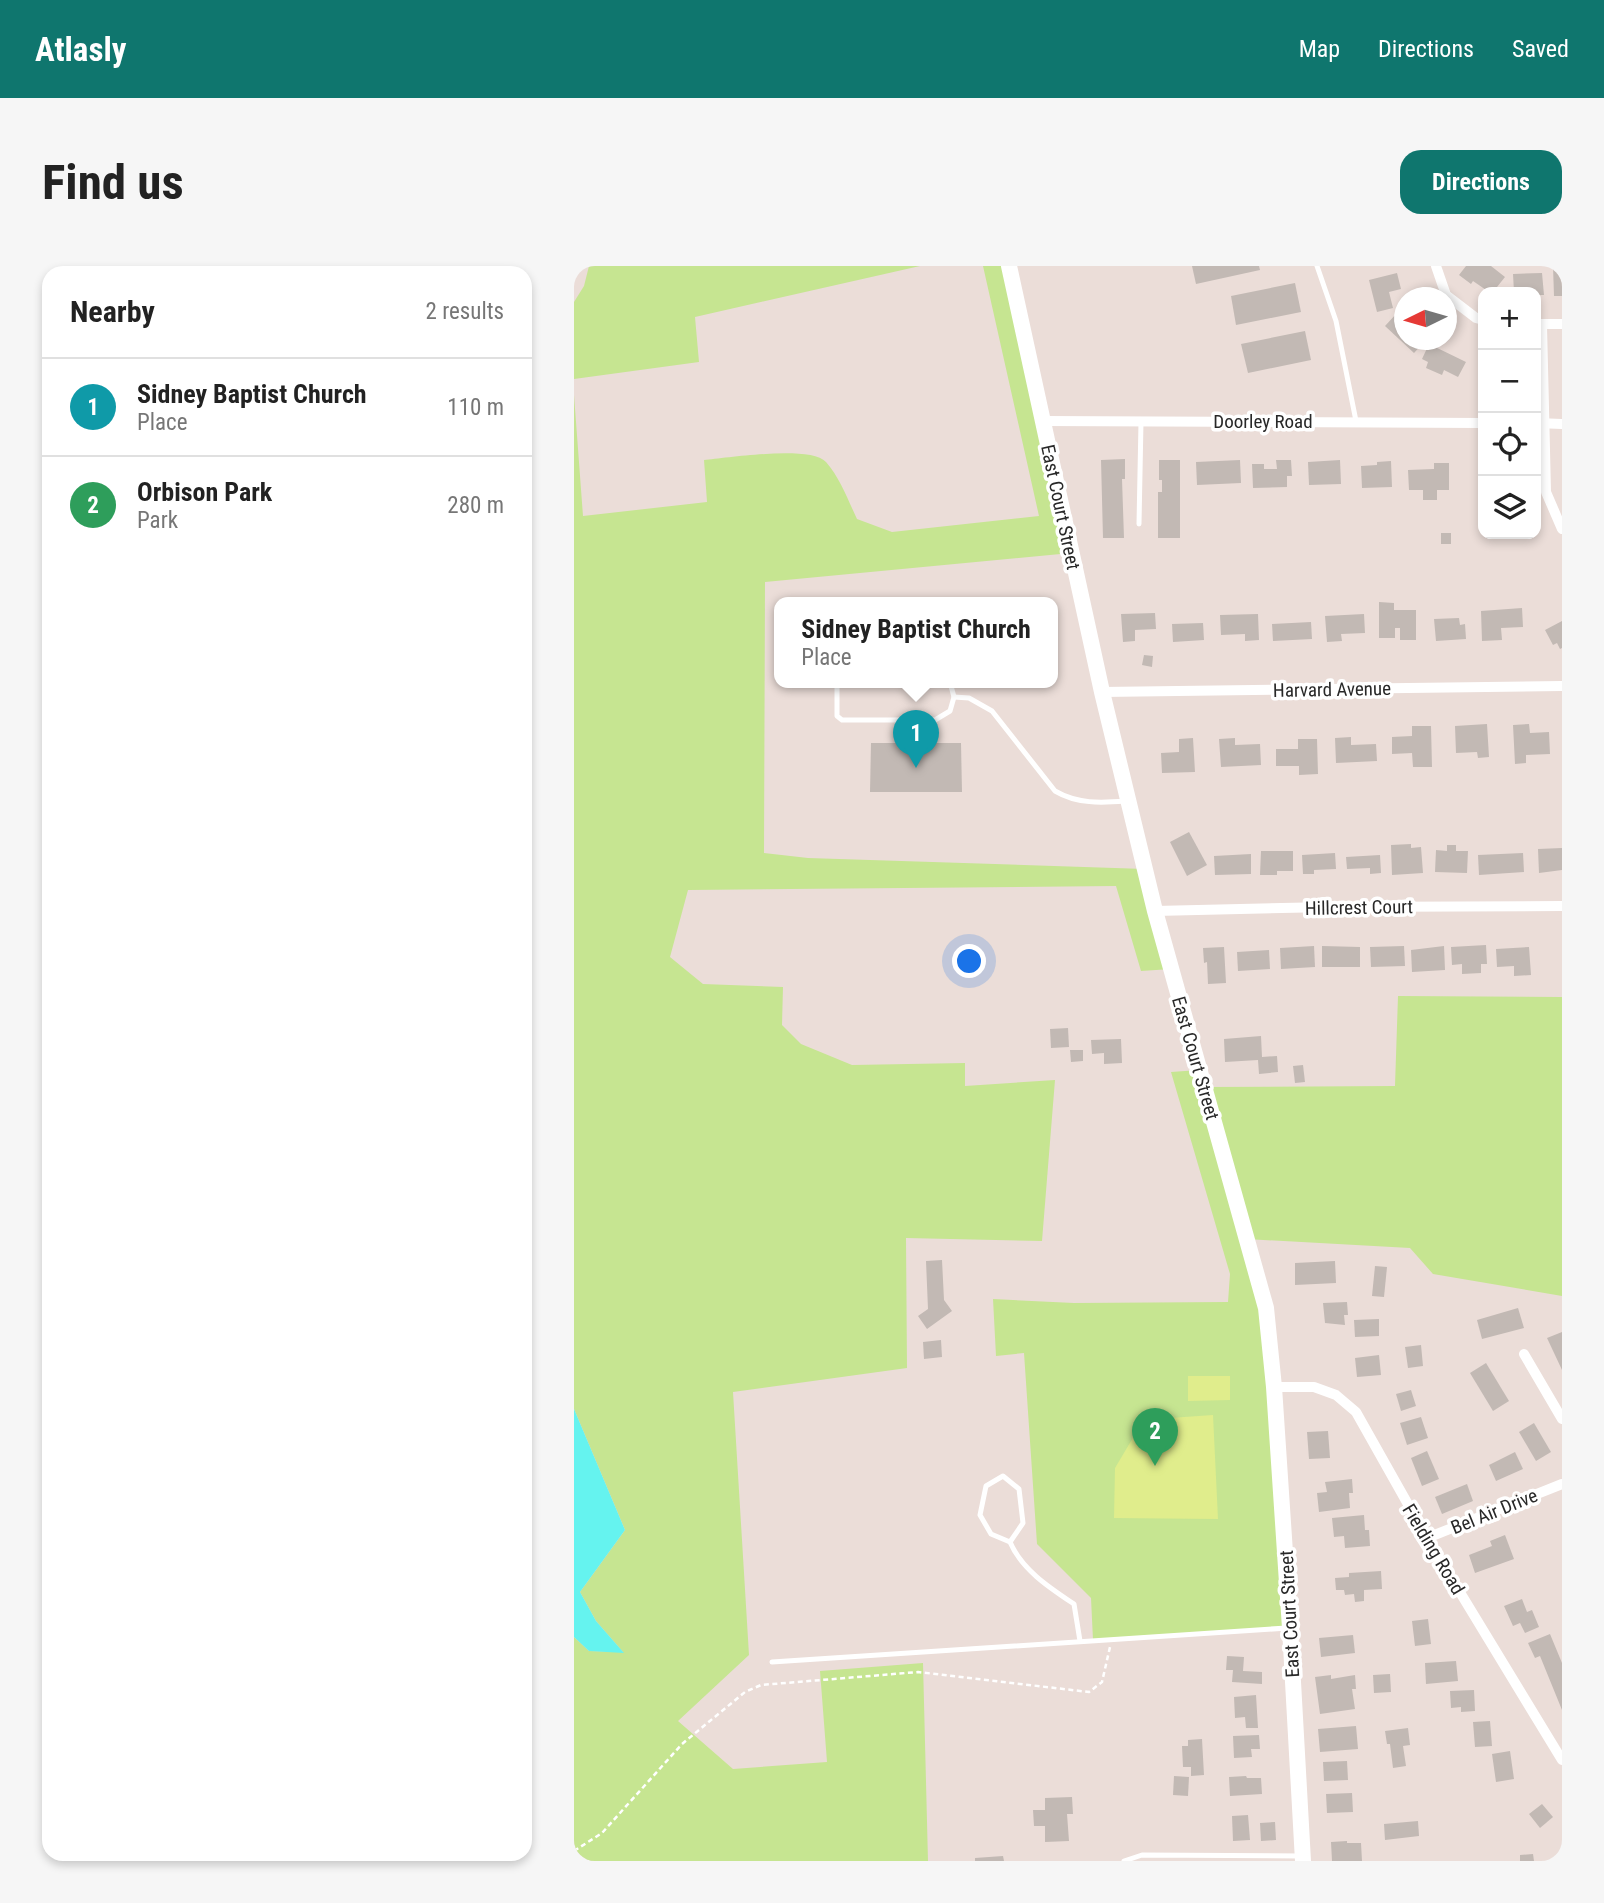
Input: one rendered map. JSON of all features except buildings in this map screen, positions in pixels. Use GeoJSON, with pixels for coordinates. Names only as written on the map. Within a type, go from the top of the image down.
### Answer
{"type":"FeatureCollection","features":[{"type":"Feature","properties":{"kind":"main road","name":"East Court Street"},"geometry":{"type":"LineString","coordinates":[[1009,266],[1102,691],[1155,911],[1266,1308],[1274,1387],[1303,1859]]}},
{"type":"Feature","properties":{"kind":"street"},"geometry":{"type":"LineString","coordinates":[[1436,266],[1446,295],[1478,319]]}},
{"type":"Feature","properties":{"kind":"street"},"geometry":{"type":"LineString","coordinates":[[1541,324],[1562,324]]}},
{"type":"Feature","properties":{"kind":"street"},"geometry":{"type":"LineString","coordinates":[[1539,350],[1539,413]]}},
{"type":"Feature","properties":{"kind":"street","name":"Doorley Road"},"geometry":{"type":"LineString","coordinates":[[1043,421],[1478,423]]}},
{"type":"Feature","properties":{"kind":"street"},"geometry":{"type":"LineString","coordinates":[[1541,423],[1562,424]]}},
{"type":"Feature","properties":{"kind":"street"},"geometry":{"type":"LineString","coordinates":[[1541,443],[1546,492],[1562,529]]}},
{"type":"Feature","properties":{"kind":"street","name":"Harvard Avenue"},"geometry":{"type":"LineString","coordinates":[[1102,691],[1562,686]]}},
{"type":"Feature","properties":{"kind":"street","name":"Hillcrest Court"},"geometry":{"type":"LineString","coordinates":[[1155,911],[1562,906]]}},
{"type":"Feature","properties":{"kind":"street"},"geometry":{"type":"LineString","coordinates":[[1524,1354],[1562,1419]]}},
{"type":"Feature","properties":{"kind":"street","name":"Fielding Road"},"geometry":{"type":"LineString","coordinates":[[1274,1387],[1314,1387],[1336,1395],[1356,1412],[1427,1538],[1562,1760]]}},
{"type":"Feature","properties":{"kind":"street","name":"Bel Air Drive"},"geometry":{"type":"LineString","coordinates":[[1427,1538],[1562,1484]]}},
{"type":"Feature","properties":{"kind":"lane"},"geometry":{"type":"LineString","coordinates":[[1317,266],[1336,321],[1356,421]]}},
{"type":"Feature","properties":{"kind":"lane"},"geometry":{"type":"LineString","coordinates":[[1139,524],[1141,421]]}},
{"type":"Feature","properties":{"kind":"lane"},"geometry":{"type":"LineString","coordinates":[[837,688],[837,716],[842,720],[935,720],[950,710],[954,697],[952,688]]}},
{"type":"Feature","properties":{"kind":"lane"},"geometry":{"type":"LineString","coordinates":[[954,697],[969,698],[992,711],[1055,791],[1068,799],[1098,803],[1128,801]]}},
{"type":"Feature","properties":{"kind":"lane"},"geometry":{"type":"LineString","coordinates":[[1010,1542],[1023,1523],[1019,1489],[1003,1476],[986,1486],[981,1515],[991,1534],[1010,1542],[1015,1555],[1045,1584],[1074,1604],[1080,1641]]}},
{"type":"Feature","properties":{"kind":"lane"},"geometry":{"type":"LineString","coordinates":[[772,1662],[1290,1628]]}},
{"type":"Feature","properties":{"kind":"lane"},"geometry":{"type":"LineString","coordinates":[[1124,1861],[1142,1855],[1303,1859]]}},
{"type":"Feature","properties":{"kind":"path"},"geometry":{"type":"LineString","coordinates":[[574,1850],[602,1833],[682,1744],[745,1692],[761,1685],[918,1672],[1089,1692],[1102,1682],[1112,1639]]}},
{"type":"Feature","properties":{"kind":"green space"},"geometry":{"type":"Polygon","coordinates":[[[589,266],[920,266],[695,317],[699,362],[574,379],[574,302],[584,286],[589,266]]]}},
{"type":"Feature","properties":{"kind":"green space"},"geometry":{"type":"Polygon","coordinates":[[[983,266],[1009,266],[1071,553],[765,582],[764,853],[808,858],[1145,869],[1171,969],[1141,971],[1116,886],[688,890],[670,957],[703,984],[783,987],[782,1025],[801,1044],[852,1065],[965,1063],[965,1086],[1055,1080],[1042,1241],[906,1238],[907,1368],[733,1392],[749,1655],[678,1721],[733,1769],[827,1762],[820,1671],[923,1663],[928,1861],[574,1861],[574,1637],[589,1651],[623,1652],[596,1621],[580,1592],[625,1530],[574,1409],[574,395],[583,516],[707,502],[704,460],[787,453],[817,457],[826,462],[840,482],[857,519],[892,532],[1039,516],[983,266]]]}},
{"type":"Feature","properties":{"kind":"green space"},"geometry":{"type":"Polygon","coordinates":[[[1398,996],[1562,997],[1562,1296],[1433,1274],[1410,1248],[1246,1239],[1266,1308],[1290,1628],[1093,1640],[1091,1598],[1037,1544],[1024,1353],[996,1356],[993,1299],[1074,1303],[1228,1302],[1230,1274],[1171,1072],[1199,1070],[1204,1087],[1395,1086],[1398,996]]]}},
{"type":"Feature","properties":{"kind":"green space"},"geometry":{"type":"Polygon","coordinates":[[[1188,1376],[1230,1376],[1230,1400],[1188,1401],[1188,1376]]]}},
{"type":"Feature","properties":{"kind":"green space"},"geometry":{"type":"Polygon","coordinates":[[[1213,1415],[1218,1519],[1114,1518],[1115,1468],[1134,1436],[1170,1418],[1213,1415]]]}},
{"type":"Feature","properties":{"kind":"water"},"geometry":{"type":"Polygon","coordinates":[[[574,1409],[625,1530],[580,1592],[596,1621],[624,1653],[589,1651],[574,1637],[574,1409]]]}},
{"type":"Feature","properties":{"kind":"place","name":"Sidney Baptist Church"},"geometry":{"type":"Point","coordinates":[916,768]}},
{"type":"Feature","properties":{"kind":"place","name":"Orbison Park"},"geometry":{"type":"Point","coordinates":[1155,1466]}}]}
